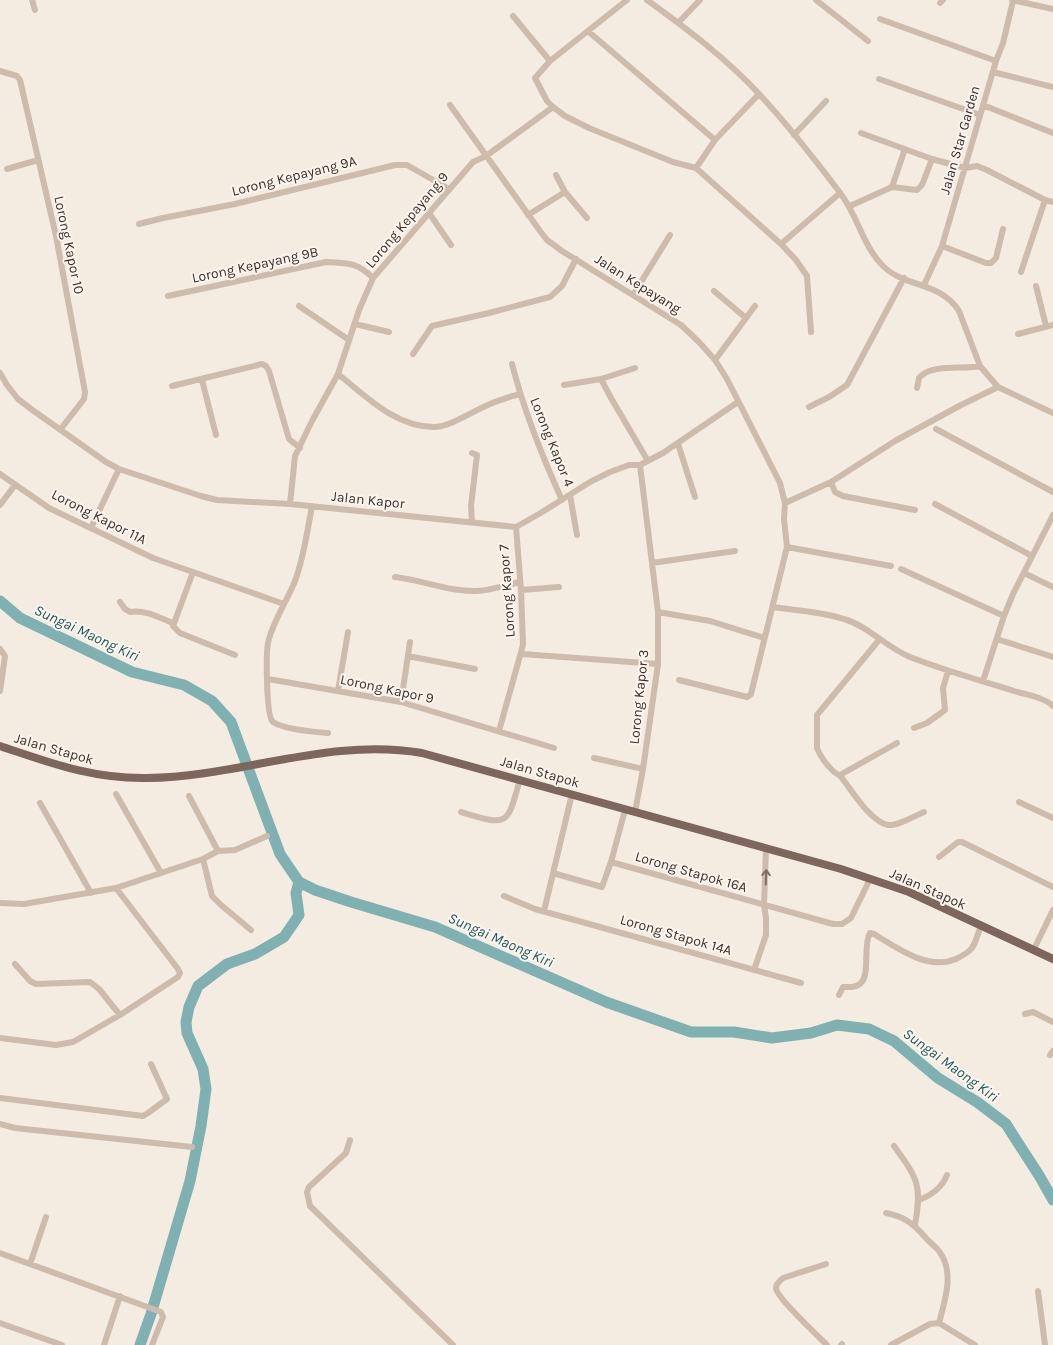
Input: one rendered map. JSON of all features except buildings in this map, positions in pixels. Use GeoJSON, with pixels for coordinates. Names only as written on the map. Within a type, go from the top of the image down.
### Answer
{"type":"FeatureCollection","features":[{"type":"Feature","properties":{"kind":"main road","name":"Jalan Stapok"},"geometry":{"type":"LineString","coordinates":[[0,746],[66,768],[109,776],[150,778],[217,771],[321,752],[410,750],[841,869],[909,892],[1053,959]]}},
{"type":"Feature","properties":{"kind":"street"},"geometry":{"type":"LineString","coordinates":[[32,0],[35,10]]}},
{"type":"Feature","properties":{"kind":"street"},"geometry":{"type":"LineString","coordinates":[[626,0],[550,61],[535,78],[547,101],[565,116],[589,128],[673,162],[696,168],[781,244],[796,260],[807,276],[811,332]]}},
{"type":"Feature","properties":{"kind":"street"},"geometry":{"type":"LineString","coordinates":[[647,0],[678,23],[759,94],[850,206],[874,256],[885,268],[947,296],[955,304],[980,366],[998,387],[1053,413]]}},
{"type":"Feature","properties":{"kind":"street"},"geometry":{"type":"LineString","coordinates":[[678,23],[700,0]]}},
{"type":"Feature","properties":{"kind":"street"},"geometry":{"type":"LineString","coordinates":[[816,0],[868,41]]}},
{"type":"Feature","properties":{"kind":"street"},"geometry":{"type":"LineString","coordinates":[[1012,0],[1053,9]]}},
{"type":"Feature","properties":{"kind":"street","name":"Jalan Star Garden"},"geometry":{"type":"LineString","coordinates":[[924,285],[942,246],[992,72],[1003,43],[1012,0]]}},
{"type":"Feature","properties":{"kind":"street"},"geometry":{"type":"LineString","coordinates":[[513,16],[550,61]]}},
{"type":"Feature","properties":{"kind":"street"},"geometry":{"type":"LineString","coordinates":[[880,19],[996,61]]}},
{"type":"Feature","properties":{"kind":"street"},"geometry":{"type":"LineString","coordinates":[[588,32],[658,89],[715,140]]}},
{"type":"Feature","properties":{"kind":"street","name":"Lorong Kapor 10"},"geometry":{"type":"LineString","coordinates":[[0,71],[17,76],[20,80],[56,236],[85,392],[84,398],[60,430]]}},
{"type":"Feature","properties":{"kind":"street"},"geometry":{"type":"LineString","coordinates":[[992,72],[1053,88]]}},
{"type":"Feature","properties":{"kind":"street"},"geometry":{"type":"LineString","coordinates":[[879,79],[980,116]]}},
{"type":"Feature","properties":{"kind":"street"},"geometry":{"type":"LineString","coordinates":[[696,168],[715,140],[759,94]]}},
{"type":"Feature","properties":{"kind":"street"},"geometry":{"type":"LineString","coordinates":[[794,136],[826,101]]}},
{"type":"Feature","properties":{"kind":"street"},"geometry":{"type":"LineString","coordinates":[[983,105],[1031,126],[1053,133]]}},
{"type":"Feature","properties":{"kind":"street","name":"Jalan Kepayang"},"geometry":{"type":"LineString","coordinates":[[450,106],[547,240],[681,325],[715,360],[727,379],[780,483],[785,502],[784,519],[787,547],[751,694],[747,697],[679,680]]}},
{"type":"Feature","properties":{"kind":"street","name":"Lorong Kepayang 9"},"geometry":{"type":"LineString","coordinates":[[290,504],[295,456],[338,374],[373,278],[473,162],[486,156],[553,107]]}},
{"type":"Feature","properties":{"kind":"street"},"geometry":{"type":"LineString","coordinates":[[861,133],[964,168],[977,166],[1045,200],[1053,202]]}},
{"type":"Feature","properties":{"kind":"street"},"geometry":{"type":"LineString","coordinates":[[892,187],[905,149]]}},
{"type":"Feature","properties":{"kind":"street"},"geometry":{"type":"LineString","coordinates":[[850,206],[892,187],[917,190],[922,185],[932,158]]}},
{"type":"Feature","properties":{"kind":"street"},"geometry":{"type":"LineString","coordinates":[[7,169],[38,160]]}},
{"type":"Feature","properties":{"kind":"street","name":"Lorong Kepayang 9A"},"geometry":{"type":"LineString","coordinates":[[139,224],[235,204],[395,164],[407,165],[449,189]]}},
{"type":"Feature","properties":{"kind":"street"},"geometry":{"type":"LineString","coordinates":[[556,175],[565,192],[587,218]]}},
{"type":"Feature","properties":{"kind":"street"},"geometry":{"type":"LineString","coordinates":[[528,215],[565,192]]}},
{"type":"Feature","properties":{"kind":"street"},"geometry":{"type":"LineString","coordinates":[[781,244],[840,193]]}},
{"type":"Feature","properties":{"kind":"street"},"geometry":{"type":"LineString","coordinates":[[1021,272],[1045,200]]}},
{"type":"Feature","properties":{"kind":"street"},"geometry":{"type":"LineString","coordinates":[[429,213],[451,245]]}},
{"type":"Feature","properties":{"kind":"street"},"geometry":{"type":"LineString","coordinates":[[942,246],[986,263],[991,263],[996,258],[1004,230]]}},
{"type":"Feature","properties":{"kind":"street"},"geometry":{"type":"LineString","coordinates":[[633,295],[670,235]]}},
{"type":"Feature","properties":{"kind":"street"},"geometry":{"type":"LineString","coordinates":[[413,354],[428,335],[432,326],[550,297],[562,286],[576,259]]}},
{"type":"Feature","properties":{"kind":"street","name":"Lorong Kepayang 9B"},"geometry":{"type":"LineString","coordinates":[[168,296],[326,262],[346,263],[362,267],[373,278]]}},
{"type":"Feature","properties":{"kind":"street"},"geometry":{"type":"LineString","coordinates":[[809,407],[847,385],[904,278]]}},
{"type":"Feature","properties":{"kind":"street"},"geometry":{"type":"LineString","coordinates":[[1018,334],[1050,326],[1036,286]]}},
{"type":"Feature","properties":{"kind":"street"},"geometry":{"type":"LineString","coordinates":[[714,290],[746,318]]}},
{"type":"Feature","properties":{"kind":"street"},"geometry":{"type":"LineString","coordinates":[[299,306],[349,340]]}},
{"type":"Feature","properties":{"kind":"street"},"geometry":{"type":"LineString","coordinates":[[715,360],[755,306]]}},
{"type":"Feature","properties":{"kind":"street"},"geometry":{"type":"LineString","coordinates":[[355,324],[388,332]]}},
{"type":"Feature","properties":{"kind":"street"},"geometry":{"type":"LineString","coordinates":[[172,386],[262,364],[269,371],[288,439],[292,444],[300,448]]}},
{"type":"Feature","properties":{"kind":"street","name":"Lorong Kapor 4"},"geometry":{"type":"LineString","coordinates":[[512,364],[519,394],[562,500]]}},
{"type":"Feature","properties":{"kind":"street"},"geometry":{"type":"LineString","coordinates":[[917,388],[919,378],[924,373],[946,368],[972,368],[980,366]]}},
{"type":"Feature","properties":{"kind":"street"},"geometry":{"type":"LineString","coordinates":[[564,386],[602,379],[635,368]]}},
{"type":"Feature","properties":{"kind":"street","name":"Jalan Kapor"},"geometry":{"type":"LineString","coordinates":[[0,373],[18,399],[106,462],[119,469],[201,496],[217,500],[290,504],[516,527]]}},
{"type":"Feature","properties":{"kind":"street","name":"Lorong Kapor 4"},"geometry":{"type":"LineString","coordinates":[[338,374],[387,413],[407,422],[434,428],[519,394]]}},
{"type":"Feature","properties":{"kind":"street"},"geometry":{"type":"LineString","coordinates":[[602,379],[648,461]]}},
{"type":"Feature","properties":{"kind":"street"},"geometry":{"type":"LineString","coordinates":[[202,380],[216,434]]}},
{"type":"Feature","properties":{"kind":"street"},"geometry":{"type":"LineString","coordinates":[[785,502],[832,482],[895,441],[998,387]]}},
{"type":"Feature","properties":{"kind":"street"},"geometry":{"type":"LineString","coordinates":[[516,527],[610,472],[648,461],[678,444],[738,402]]}},
{"type":"Feature","properties":{"kind":"street"},"geometry":{"type":"LineString","coordinates":[[936,429],[1053,492]]}},
{"type":"Feature","properties":{"kind":"street"},"geometry":{"type":"LineString","coordinates":[[678,444],[695,497]]}},
{"type":"Feature","properties":{"kind":"street"},"geometry":{"type":"LineString","coordinates":[[472,453],[477,455],[471,506],[472,522]]}},
{"type":"Feature","properties":{"kind":"street","name":"Lorong Kapor 3"},"geometry":{"type":"LineString","coordinates":[[635,812],[658,664],[658,612],[640,464]]}},
{"type":"Feature","properties":{"kind":"street"},"geometry":{"type":"LineString","coordinates":[[91,528],[119,469]]}},
{"type":"Feature","properties":{"kind":"street","name":"Lorong Kapor 11A"},"geometry":{"type":"LineString","coordinates":[[0,474],[49,508],[153,558],[284,604]]}},
{"type":"Feature","properties":{"kind":"street"},"geometry":{"type":"LineString","coordinates":[[832,482],[835,492],[843,496],[915,510]]}},
{"type":"Feature","properties":{"kind":"street"},"geometry":{"type":"LineString","coordinates":[[0,505],[15,485]]}},
{"type":"Feature","properties":{"kind":"street"},"geometry":{"type":"LineString","coordinates":[[570,495],[577,535]]}},
{"type":"Feature","properties":{"kind":"street"},"geometry":{"type":"LineString","coordinates":[[935,504],[1032,556]]}},
{"type":"Feature","properties":{"kind":"street"},"geometry":{"type":"LineString","coordinates":[[312,506],[302,560],[268,642],[266,656],[267,697],[270,720],[284,726],[328,733]]}},
{"type":"Feature","properties":{"kind":"street"},"geometry":{"type":"LineString","coordinates":[[983,681],[1004,616],[1052,518]]}},
{"type":"Feature","properties":{"kind":"street","name":"Lorong Kapor 7"},"geometry":{"type":"LineString","coordinates":[[500,731],[522,654],[524,636],[516,527]]}},
{"type":"Feature","properties":{"kind":"street"},"geometry":{"type":"LineString","coordinates":[[787,547],[891,566]]}},
{"type":"Feature","properties":{"kind":"street"},"geometry":{"type":"LineString","coordinates":[[652,563],[735,550]]}},
{"type":"Feature","properties":{"kind":"street"},"geometry":{"type":"LineString","coordinates":[[901,570],[1004,616]]}},
{"type":"Feature","properties":{"kind":"street"},"geometry":{"type":"LineString","coordinates":[[193,572],[173,626],[180,633],[235,656]]}},
{"type":"Feature","properties":{"kind":"street"},"geometry":{"type":"LineString","coordinates":[[1024,573],[1053,587]]}},
{"type":"Feature","properties":{"kind":"street"},"geometry":{"type":"LineString","coordinates":[[395,578],[408,578],[460,590],[475,591],[489,590],[519,582]]}},
{"type":"Feature","properties":{"kind":"street"},"geometry":{"type":"LineString","coordinates":[[521,590],[559,587]]}},
{"type":"Feature","properties":{"kind":"street"},"geometry":{"type":"LineString","coordinates":[[120,602],[124,609],[130,612],[138,610],[173,623]]}},
{"type":"Feature","properties":{"kind":"street"},"geometry":{"type":"LineString","coordinates":[[773,607],[845,619],[870,632],[879,640],[907,656],[1033,696],[1053,706]]}},
{"type":"Feature","properties":{"kind":"street"},"geometry":{"type":"LineString","coordinates":[[658,612],[710,621],[764,638]]}},
{"type":"Feature","properties":{"kind":"street"},"geometry":{"type":"LineString","coordinates":[[338,691],[348,632]]}},
{"type":"Feature","properties":{"kind":"street"},"geometry":{"type":"LineString","coordinates":[[996,639],[1053,657]]}},
{"type":"Feature","properties":{"kind":"street"},"geometry":{"type":"LineString","coordinates":[[879,640],[818,714],[817,744],[819,753],[833,772],[840,776],[875,818],[884,824],[898,823],[924,812]]}},
{"type":"Feature","properties":{"kind":"street"},"geometry":{"type":"LineString","coordinates":[[401,702],[410,642]]}},
{"type":"Feature","properties":{"kind":"street"},"geometry":{"type":"LineString","coordinates":[[0,649],[5,656],[0,691]]}},
{"type":"Feature","properties":{"kind":"street"},"geometry":{"type":"LineString","coordinates":[[522,654],[658,664]]}},
{"type":"Feature","properties":{"kind":"street"},"geometry":{"type":"LineString","coordinates":[[408,656],[475,669]]}},
{"type":"Feature","properties":{"kind":"street"},"geometry":{"type":"LineString","coordinates":[[914,728],[927,723],[945,710],[943,688],[948,670]]}},
{"type":"Feature","properties":{"kind":"street","name":"Lorong Kapor 9"},"geometry":{"type":"LineString","coordinates":[[268,679],[401,702],[554,748]]}},
{"type":"Feature","properties":{"kind":"street"},"geometry":{"type":"LineString","coordinates":[[840,776],[896,743]]}},
{"type":"Feature","properties":{"kind":"street"},"geometry":{"type":"LineString","coordinates":[[594,758],[643,768]]}},
{"type":"Feature","properties":{"kind":"street"},"geometry":{"type":"LineString","coordinates":[[461,812],[493,822],[502,820],[513,809],[520,779]]}},
{"type":"Feature","properties":{"kind":"street"},"geometry":{"type":"LineString","coordinates":[[116,794],[161,872]]}},
{"type":"Feature","properties":{"kind":"street"},"geometry":{"type":"LineString","coordinates":[[544,911],[572,794]]}},
{"type":"Feature","properties":{"kind":"street"},"geometry":{"type":"LineString","coordinates":[[189,796],[218,851]]}},
{"type":"Feature","properties":{"kind":"street"},"geometry":{"type":"LineString","coordinates":[[1019,802],[1053,818]]}},
{"type":"Feature","properties":{"kind":"street"},"geometry":{"type":"LineString","coordinates":[[40,803],[91,893]]}},
{"type":"Feature","properties":{"kind":"street"},"geometry":{"type":"LineString","coordinates":[[553,873],[602,887],[612,862],[625,810]]}},
{"type":"Feature","properties":{"kind":"street"},"geometry":{"type":"LineString","coordinates":[[0,903],[24,904],[116,888],[203,859],[218,851],[235,850],[267,836]]}},
{"type":"Feature","properties":{"kind":"street"},"geometry":{"type":"LineString","coordinates":[[939,857],[958,842],[962,842],[1053,887]]}},
{"type":"Feature","properties":{"kind":"street"},"geometry":{"type":"LineString","coordinates":[[754,970],[766,935],[764,905],[766,848]]}},
{"type":"Feature","properties":{"kind":"street"},"geometry":{"type":"LineString","coordinates":[[203,859],[212,896],[251,930]]}},
{"type":"Feature","properties":{"kind":"street","name":"Lorong Stapok 16A"},"geometry":{"type":"LineString","coordinates":[[612,862],[833,924],[842,924],[851,918],[870,879]]}},
{"type":"Feature","properties":{"kind":"street"},"geometry":{"type":"LineString","coordinates":[[0,1038],[56,1045],[73,1042],[120,1015],[178,976],[180,973],[116,888]]}},
{"type":"Feature","properties":{"kind":"street","name":"Lorong Stapok 14A"},"geometry":{"type":"LineString","coordinates":[[504,896],[526,906],[801,983]]}},
{"type":"Feature","properties":{"kind":"street"},"geometry":{"type":"LineString","coordinates":[[1034,950],[1053,910]]}},
{"type":"Feature","properties":{"kind":"street"},"geometry":{"type":"LineString","coordinates":[[839,995],[843,987],[857,986],[862,983],[867,961],[866,944],[870,934],[874,934],[897,948],[924,960],[940,963],[952,961],[968,952],[973,947],[981,926]]}},
{"type":"Feature","properties":{"kind":"street"},"geometry":{"type":"LineString","coordinates":[[15,964],[30,981],[36,984],[90,982],[99,989],[120,1015]]}},
{"type":"Feature","properties":{"kind":"street"},"geometry":{"type":"LineString","coordinates":[[1025,1014],[1033,1012],[1053,1022]]}},
{"type":"Feature","properties":{"kind":"street"},"geometry":{"type":"LineString","coordinates":[[0,1098],[142,1116],[154,1110],[167,1099],[152,1064]]}},
{"type":"Feature","properties":{"kind":"street"},"geometry":{"type":"LineString","coordinates":[[0,1124],[15,1128],[192,1147]]}},
{"type":"Feature","properties":{"kind":"street"},"geometry":{"type":"LineString","coordinates":[[350,1140],[341,1158],[309,1187],[307,1192],[310,1206],[454,1345]]}},
{"type":"Feature","properties":{"kind":"street"},"geometry":{"type":"LineString","coordinates":[[894,1146],[913,1174],[919,1188],[915,1225]]}},
{"type":"Feature","properties":{"kind":"street"},"geometry":{"type":"LineString","coordinates":[[919,1200],[930,1196],[938,1189],[944,1183],[947,1175]]}},
{"type":"Feature","properties":{"kind":"street"},"geometry":{"type":"LineString","coordinates":[[886,1213],[900,1217],[915,1225],[944,1260],[948,1274],[947,1292],[939,1323]]}},
{"type":"Feature","properties":{"kind":"street"},"geometry":{"type":"LineString","coordinates":[[30,1264],[46,1217]]}},
{"type":"Feature","properties":{"kind":"street"},"geometry":{"type":"LineString","coordinates":[[0,1254],[161,1312],[163,1317],[152,1345]]}},
{"type":"Feature","properties":{"kind":"street"},"geometry":{"type":"LineString","coordinates":[[826,1264],[783,1278],[776,1287],[778,1294],[788,1306],[827,1345]]}},
{"type":"Feature","properties":{"kind":"street"},"geometry":{"type":"LineString","coordinates":[[1038,1291],[1045,1345]]}},
{"type":"Feature","properties":{"kind":"street"},"geometry":{"type":"LineString","coordinates":[[104,1345],[120,1296]]}},
{"type":"Feature","properties":{"kind":"street"},"geometry":{"type":"LineString","coordinates":[[0,1323],[62,1345]]}},
{"type":"Feature","properties":{"kind":"street"},"geometry":{"type":"LineString","coordinates":[[891,1345],[930,1324],[939,1323],[975,1345]]}},
{"type":"Feature","properties":{"kind":"waterway","name":"Sungai Maong Kiri"},"geometry":{"type":"LineString","coordinates":[[0,601],[20,618],[132,672],[184,685],[212,701],[231,722],[280,854],[299,882],[315,890],[351,902],[435,927],[606,1002],[691,1032],[734,1032],[772,1038],[811,1033],[837,1025],[869,1029],[894,1041],[938,1078],[977,1102],[1006,1124],[1053,1200]]}},
{"type":"Feature","properties":{"kind":"waterway"},"geometry":{"type":"LineString","coordinates":[[140,1345],[190,1181],[201,1126],[206,1089],[203,1069],[187,1033],[186,1022],[189,1007],[198,986],[227,964],[255,954],[284,937],[299,915],[296,893],[299,882]]}}]}
